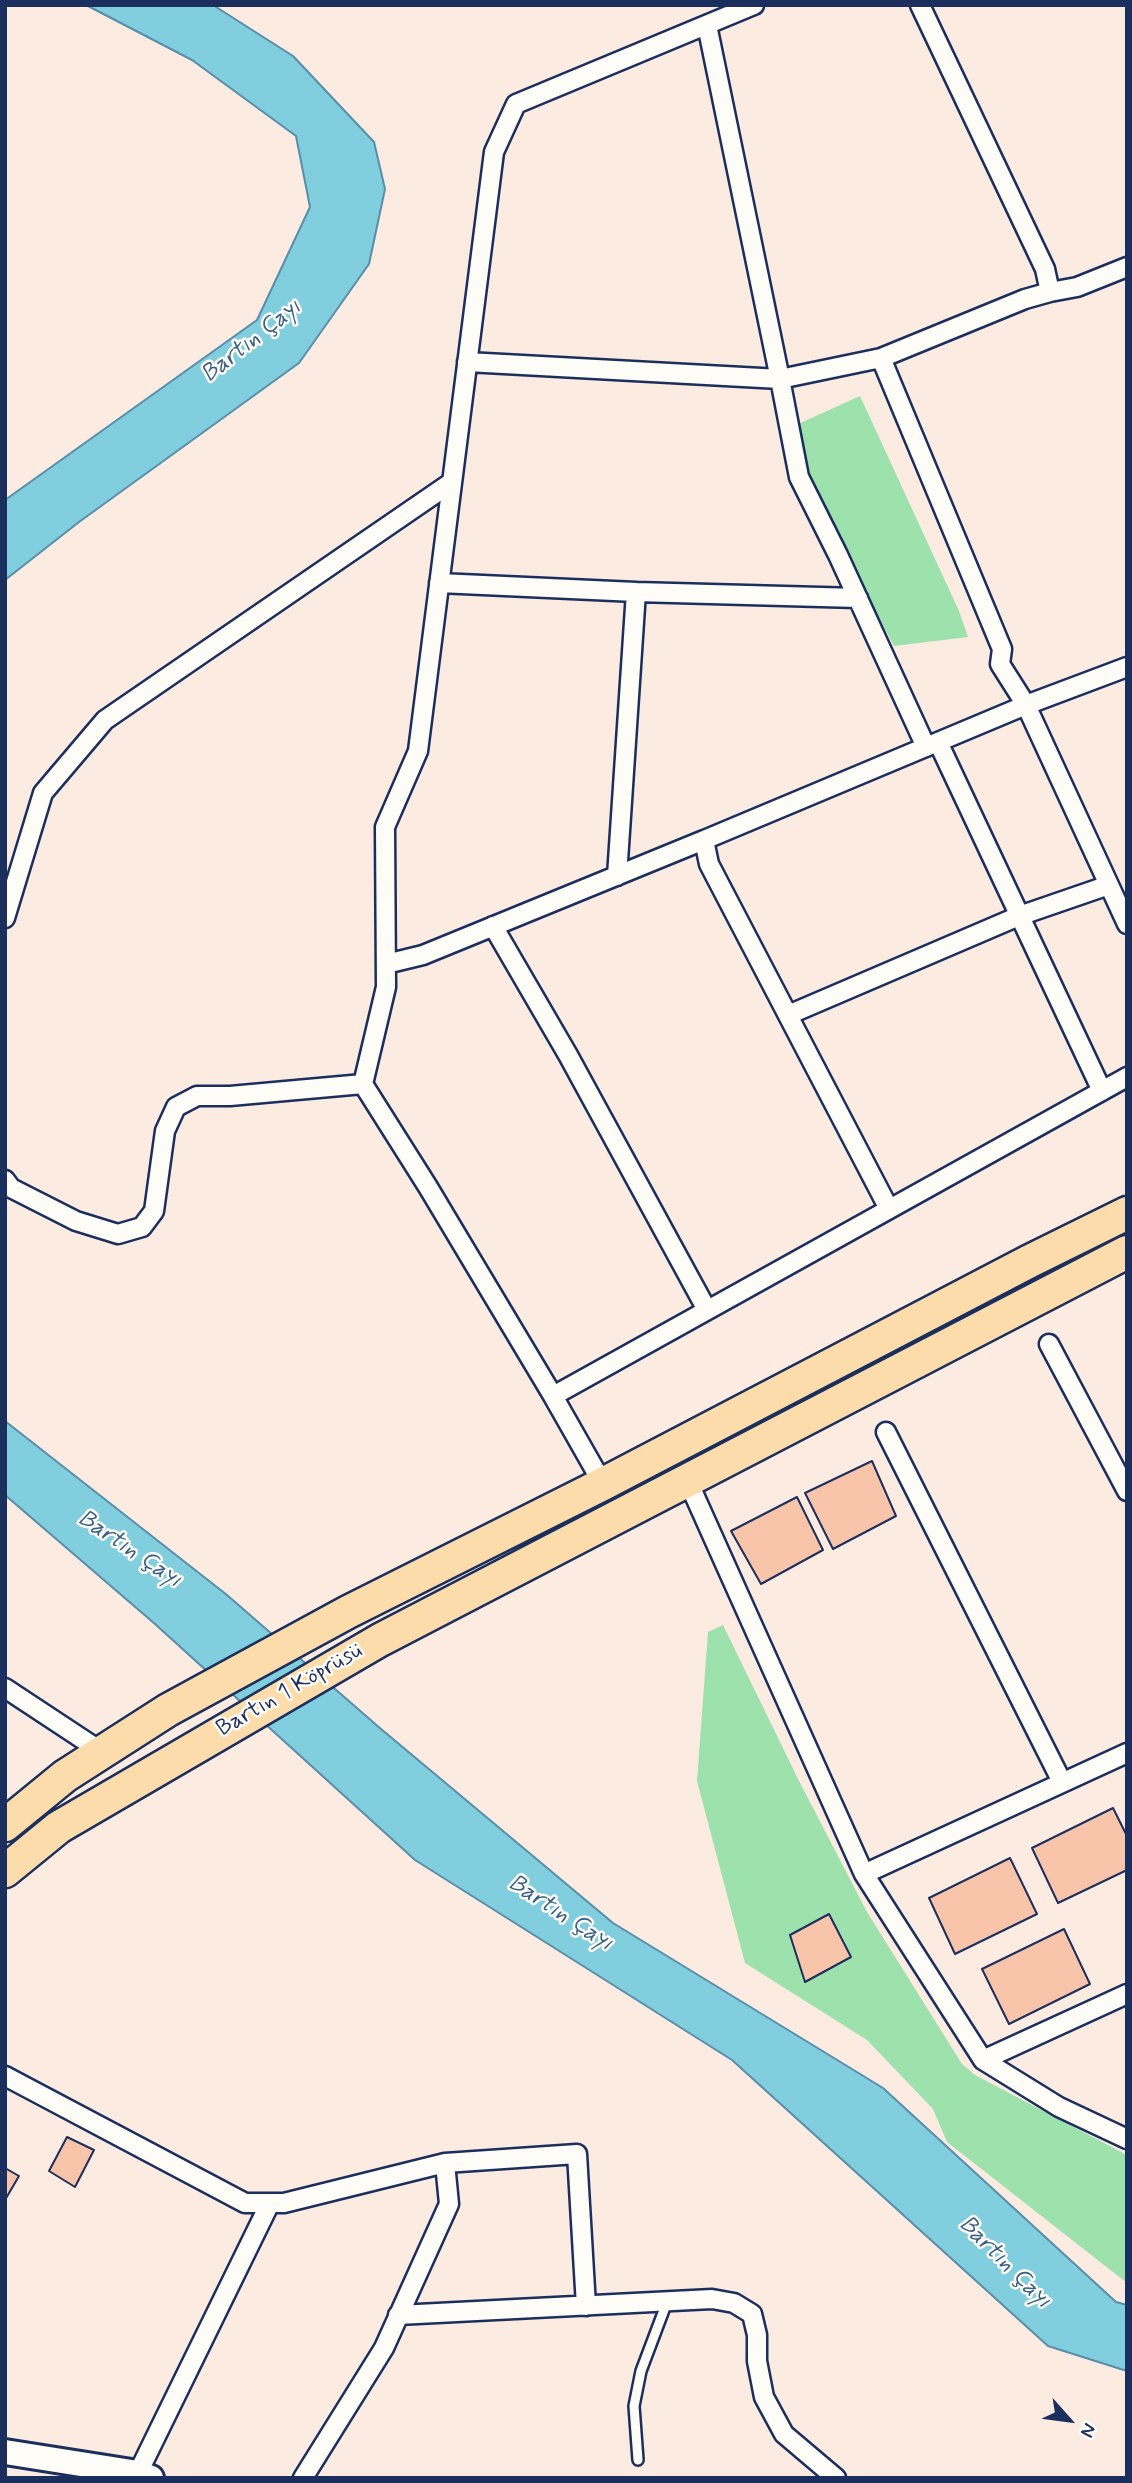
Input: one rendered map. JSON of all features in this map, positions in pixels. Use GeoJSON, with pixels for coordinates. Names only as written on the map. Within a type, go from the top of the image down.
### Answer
{"type":"FeatureCollection","features":[{"type":"Feature","properties":{"kind":"highway","name":"Bartın 1 Köprüsü"},"geometry":{"type":"LineString","coordinates":[[5,1825],[65,1776],[168,1710],[348,1612],[603,1484],[1127,1213]]}},
{"type":"Feature","properties":{"kind":"highway","name":"Bartın 1 Köprüsü"},"geometry":{"type":"LineString","coordinates":[[5,1871],[59,1827],[199,1743],[380,1640],[1043,1293],[1127,1252]]}},
{"type":"Feature","properties":{"kind":"street"},"geometry":{"type":"LineString","coordinates":[[603,1484],[428,1187],[363,1084],[386,987],[385,827],[418,751],[494,152],[516,104],[754,5]]}},
{"type":"Feature","properties":{"kind":"street"},"geometry":{"type":"LineString","coordinates":[[920,5],[1045,269],[1050,292]]}},
{"type":"Feature","properties":{"kind":"street"},"geometry":{"type":"LineString","coordinates":[[707,25],[799,477],[1019,916],[1102,1091]]}},
{"type":"Feature","properties":{"kind":"street"},"geometry":{"type":"LineString","coordinates":[[467,362],[780,379],[881,358],[1025,299],[1077,287],[1127,267]]}},
{"type":"Feature","properties":{"kind":"street"},"geometry":{"type":"LineString","coordinates":[[881,358],[1002,649],[1000,664],[1027,705],[1127,924]]}},
{"type":"Feature","properties":{"kind":"street"},"geometry":{"type":"LineString","coordinates":[[5,918],[43,793],[105,720],[452,482]]}},
{"type":"Feature","properties":{"kind":"street"},"geometry":{"type":"LineString","coordinates":[[439,583],[858,598]]}},
{"type":"Feature","properties":{"kind":"street"},"geometry":{"type":"LineString","coordinates":[[617,876],[636,592]]}},
{"type":"Feature","properties":{"kind":"street"},"geometry":{"type":"LineString","coordinates":[[386,964],[424,955],[1027,705],[1127,667]]}},
{"type":"Feature","properties":{"kind":"street"},"geometry":{"type":"LineString","coordinates":[[704,840],[709,863],[889,1209]]}},
{"type":"Feature","properties":{"kind":"street"},"geometry":{"type":"LineString","coordinates":[[788,1015],[1019,916],[1109,885]]}},
{"type":"Feature","properties":{"kind":"street"},"geometry":{"type":"LineString","coordinates":[[493,926],[574,1067],[707,1310]]}},
{"type":"Feature","properties":{"kind":"street"},"geometry":{"type":"LineString","coordinates":[[552,1396],[1127,1077]]}},
{"type":"Feature","properties":{"kind":"street"},"geometry":{"type":"LineString","coordinates":[[5,1180],[11,1188],[76,1221],[118,1234],[142,1227],[154,1211],[165,1131],[176,1107],[197,1096],[230,1096],[363,1084]]}},
{"type":"Feature","properties":{"kind":"street"},"geometry":{"type":"LineString","coordinates":[[1049,1343],[1127,1491]]}},
{"type":"Feature","properties":{"kind":"street"},"geometry":{"type":"LineString","coordinates":[[886,1432],[1062,1782]]}},
{"type":"Feature","properties":{"kind":"street"},"geometry":{"type":"LineString","coordinates":[[687,1479],[864,1874],[983,2060],[1059,2107],[1127,2139]]}},
{"type":"Feature","properties":{"kind":"street"},"geometry":{"type":"LineString","coordinates":[[5,1688],[102,1752]]}},
{"type":"Feature","properties":{"kind":"street"},"geometry":{"type":"LineString","coordinates":[[864,1874],[1127,1752]]}},
{"type":"Feature","properties":{"kind":"street"},"geometry":{"type":"LineString","coordinates":[[983,2060],[1127,1994]]}},
{"type":"Feature","properties":{"kind":"street"},"geometry":{"type":"LineString","coordinates":[[5,2076],[245,2203],[284,2203],[445,2163],[577,2154],[586,2306]]}},
{"type":"Feature","properties":{"kind":"street"},"geometry":{"type":"LineString","coordinates":[[303,2478],[384,2348],[449,2204],[445,2163]]}},
{"type":"Feature","properties":{"kind":"street"},"geometry":{"type":"LineString","coordinates":[[5,2452],[145,2475],[270,2203]]}},
{"type":"Feature","properties":{"kind":"street"},"geometry":{"type":"LineString","coordinates":[[398,2315],[712,2299],[734,2303],[752,2314],[764,2397],[784,2434],[836,2478]]}},
{"type":"Feature","properties":{"kind":"lane"},"geometry":{"type":"LineString","coordinates":[[638,2460],[634,2406],[641,2371],[664,2310],[664,2302]]}},
{"type":"Feature","properties":{"kind":"green space"},"geometry":{"type":"Polygon","coordinates":[[[860,396],[959,611],[968,637],[894,646],[804,475],[796,425],[860,396]]]}},
{"type":"Feature","properties":{"kind":"green space"},"geometry":{"type":"Polygon","coordinates":[[[723,1625],[867,1912],[962,2064],[975,2075],[1127,2155],[1127,2283],[947,2142],[933,2109],[867,2040],[745,1963],[697,1781],[708,1632],[723,1625]]]}},
{"type":"Feature","properties":{"kind":"water","name":"Bartın Çayı"},"geometry":{"type":"Polygon","coordinates":[[[86,5],[213,5],[293,56],[374,142],[385,189],[369,264],[299,363],[79,522],[5,580],[5,500],[257,320],[310,207],[296,136],[192,60],[86,5]]]}},
{"type":"Feature","properties":{"kind":"water","name":"Bartın Çayı"},"geometry":{"type":"Polygon","coordinates":[[[5,1421],[227,1595],[381,1729],[613,1923],[883,2088],[1116,2302],[1127,2305],[1127,2371],[1048,2346],[732,2060],[415,1860],[155,1624],[5,1495],[5,1421]]]}},
{"type":"Feature","properties":{"kind":"building"},"geometry":{"type":"Polygon","coordinates":[[[872,1461],[896,1516],[833,1549],[805,1493],[872,1461]]]}},
{"type":"Feature","properties":{"kind":"building"},"geometry":{"type":"Polygon","coordinates":[[[797,1497],[823,1550],[761,1584],[731,1531],[797,1497]]]}},
{"type":"Feature","properties":{"kind":"building"},"geometry":{"type":"Polygon","coordinates":[[[1113,1808],[1127,1836],[1127,1870],[1058,1903],[1032,1848],[1113,1808]]]}},
{"type":"Feature","properties":{"kind":"building"},"geometry":{"type":"Polygon","coordinates":[[[1010,1858],[1037,1914],[955,1954],[929,1898],[1010,1858]]]}},
{"type":"Feature","properties":{"kind":"building"},"geometry":{"type":"Polygon","coordinates":[[[829,1914],[851,1957],[805,1982],[790,1935],[829,1914]]]}},
{"type":"Feature","properties":{"kind":"building"},"geometry":{"type":"Polygon","coordinates":[[[1064,1929],[1090,1984],[1009,2024],[982,1969],[1064,1929]]]}},
{"type":"Feature","properties":{"kind":"building"},"geometry":{"type":"Polygon","coordinates":[[[67,2137],[94,2150],[75,2187],[49,2171],[67,2137]]]}},
{"type":"Feature","properties":{"kind":"building"},"geometry":{"type":"Polygon","coordinates":[[[5,2168],[19,2176],[5,2200],[5,2168]]]}}]}
